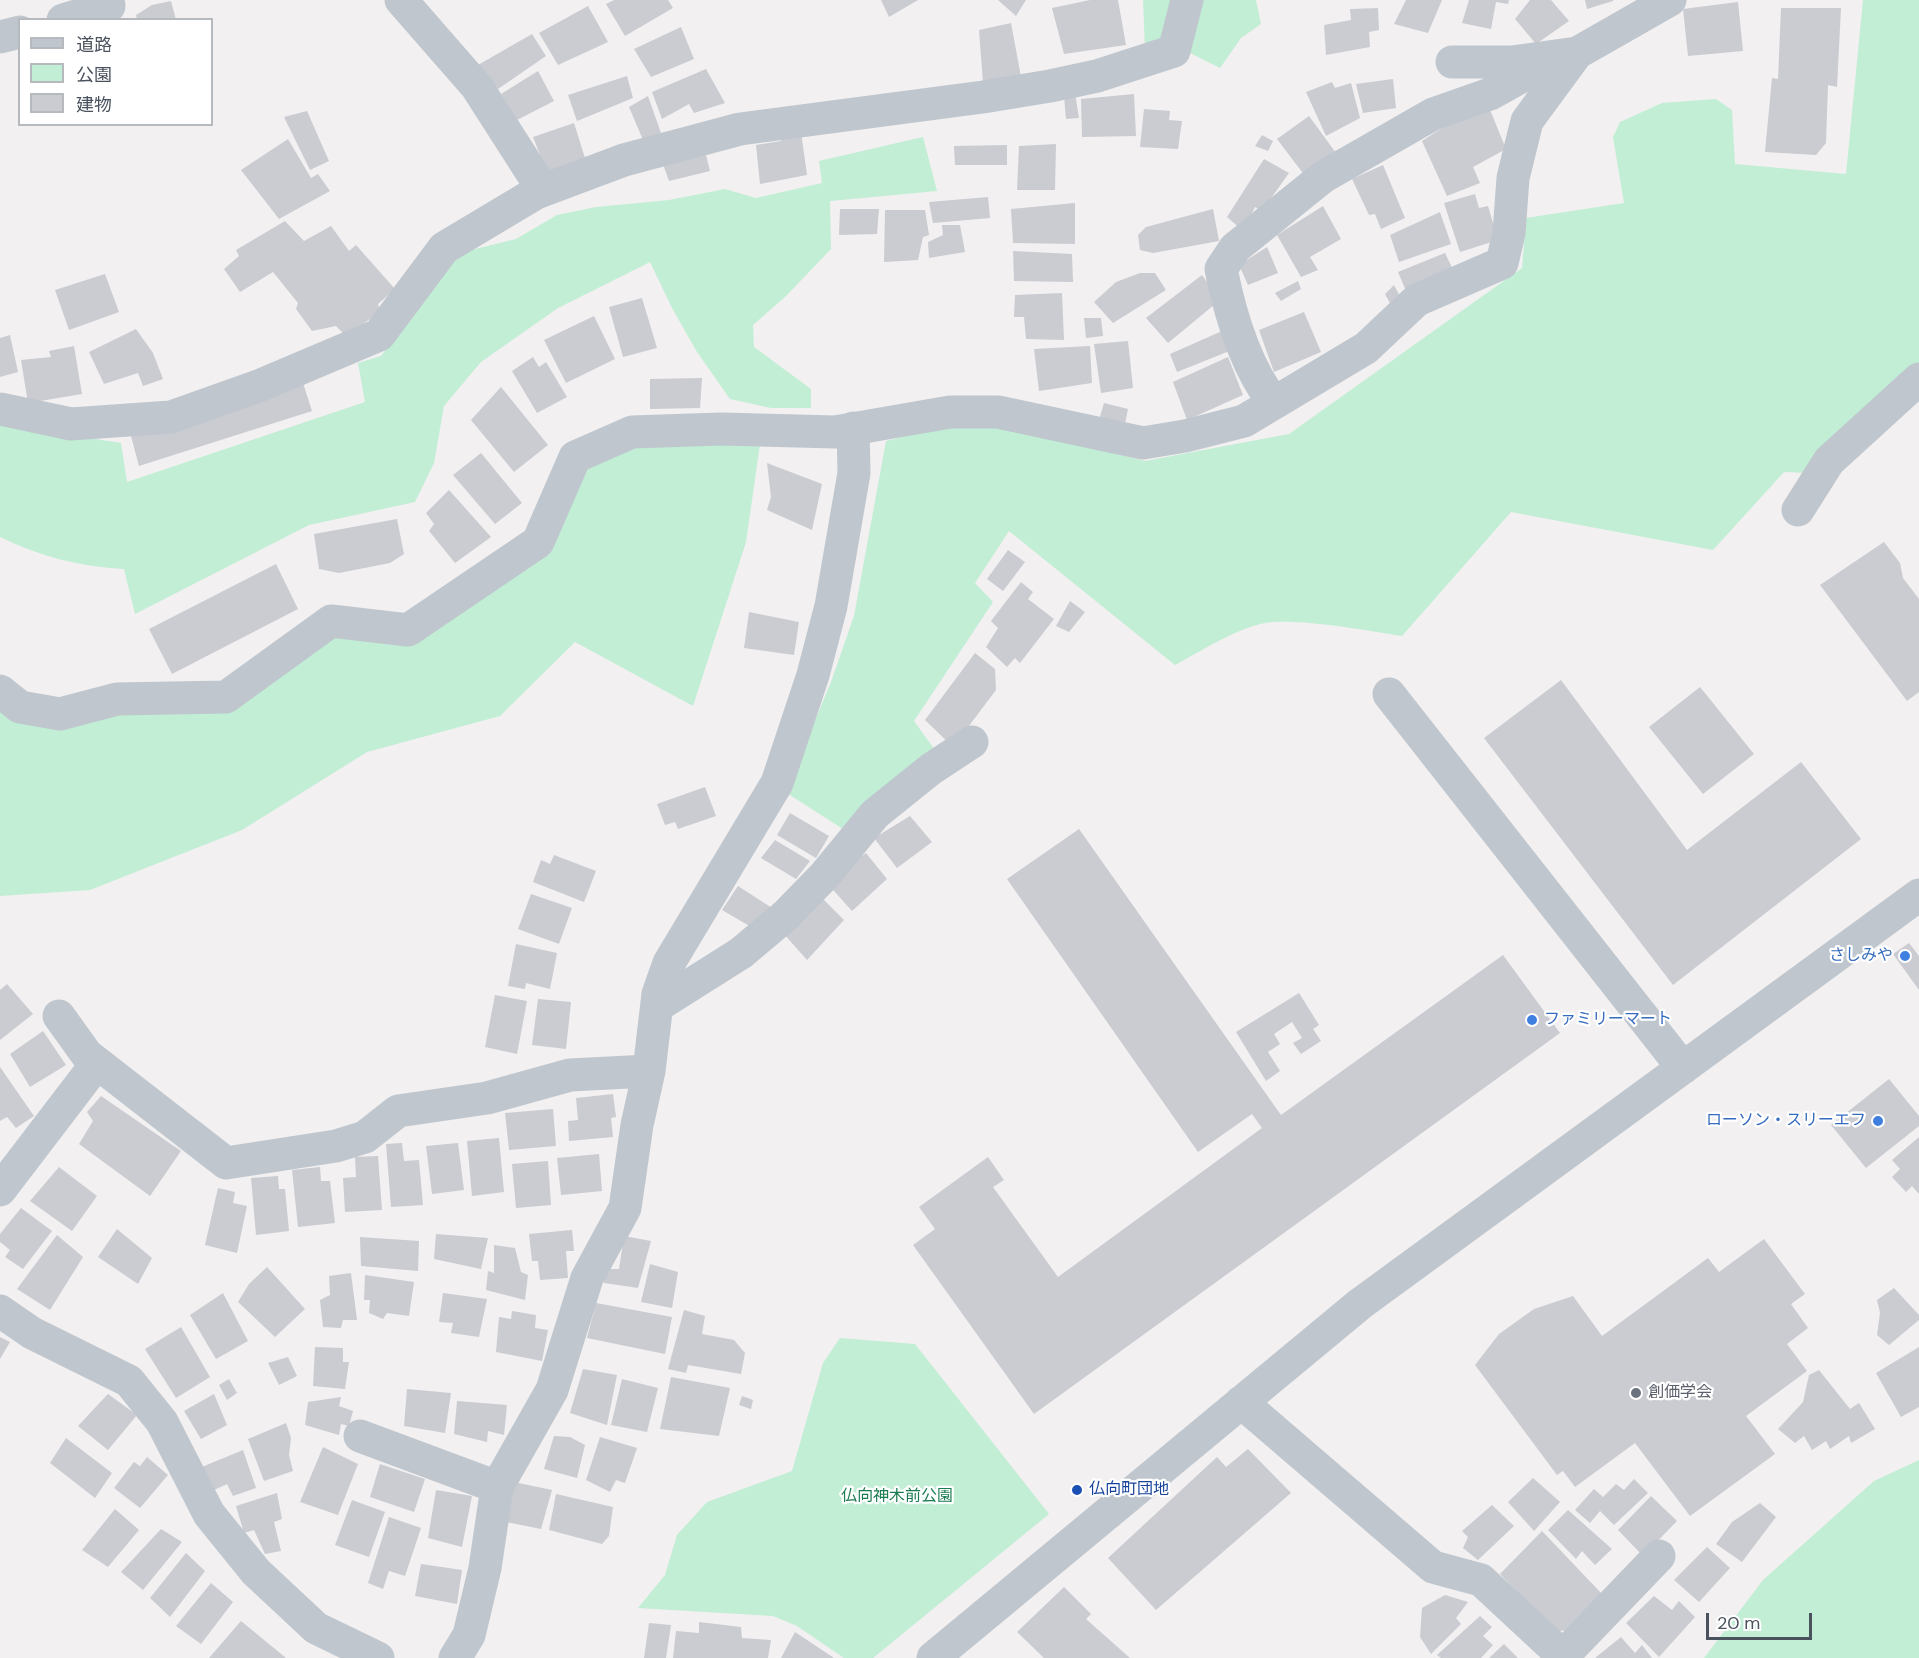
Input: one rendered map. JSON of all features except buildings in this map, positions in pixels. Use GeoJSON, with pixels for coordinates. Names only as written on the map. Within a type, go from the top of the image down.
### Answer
{"type":"FeatureCollection","features":[{"type":"Feature","properties":{"kind":"street"},"geometry":{"type":"LineString","coordinates":[[70,18],[110,6],[108,0]]}},
{"type":"Feature","properties":{"kind":"street"},"geometry":{"type":"LineString","coordinates":[[401,0],[477,87],[543,190]]}},
{"type":"Feature","properties":{"kind":"street"},"geometry":{"type":"LineString","coordinates":[[0,409],[71,424],[171,417],[261,385],[379,335],[444,248],[543,190],[624,160],[740,129],[983,97],[1097,76],[1174,51],[1187,0]]}},
{"type":"Feature","properties":{"kind":"street"},"geometry":{"type":"LineString","coordinates":[[1274,403],[1265,391],[1238,333],[1225,290],[1221,269],[1234,248],[1323,177],[1381,142],[1433,114],[1490,94],[1670,0]]}},
{"type":"Feature","properties":{"kind":"street"},"geometry":{"type":"LineString","coordinates":[[0,37],[18,32]]}},
{"type":"Feature","properties":{"kind":"street"},"geometry":{"type":"LineString","coordinates":[[1452,62],[1512,62],[1568,55]]}},
{"type":"Feature","properties":{"kind":"street"},"geometry":{"type":"LineString","coordinates":[[0,691],[20,706],[60,714],[117,699],[226,697],[331,621],[408,630],[478,585],[538,542],[575,457],[632,432],[721,429],[835,432],[950,412],[998,412],[1143,443],[1185,436],[1244,421],[1366,348],[1417,300],[1502,263],[1509,233],[1513,178],[1527,121],[1568,55]]}},
{"type":"Feature","properties":{"kind":"street"},"geometry":{"type":"LineString","coordinates":[[1097,76],[1140,77]]}},
{"type":"Feature","properties":{"kind":"street"},"geometry":{"type":"LineString","coordinates":[[1798,510],[1830,461],[1919,379]]}},
{"type":"Feature","properties":{"kind":"street"},"geometry":{"type":"LineString","coordinates":[[455,1658],[469,1635],[484,1568],[497,1487],[552,1390],[587,1278],[625,1208],[637,1125],[649,1071],[657,1006],[669,963],[777,783],[813,675],[831,606],[854,473],[853,428]]}},
{"type":"Feature","properties":{"kind":"street"},"geometry":{"type":"LineString","coordinates":[[1389,694],[1683,1068]]}},
{"type":"Feature","properties":{"kind":"street"},"geometry":{"type":"LineString","coordinates":[[657,1006],[741,953],[785,916],[816,884],[875,814],[931,769],[972,742]]}},
{"type":"Feature","properties":{"kind":"street"},"geometry":{"type":"LineString","coordinates":[[933,1658],[1240,1401],[1360,1304],[1919,895]]}},
{"type":"Feature","properties":{"kind":"street"},"geometry":{"type":"LineString","coordinates":[[59,1016],[87,1055],[226,1163],[336,1146],[365,1137],[398,1112],[487,1098],[570,1075],[649,1071]]}},
{"type":"Feature","properties":{"kind":"street"},"geometry":{"type":"LineString","coordinates":[[0,1190],[97,1063]]}},
{"type":"Feature","properties":{"kind":"street"},"geometry":{"type":"LineString","coordinates":[[0,1311],[32,1333],[129,1381],[162,1422],[209,1514],[256,1572],[315,1628],[378,1658]]}},
{"type":"Feature","properties":{"kind":"street"},"geometry":{"type":"LineString","coordinates":[[1240,1401],[1433,1567],[1481,1580],[1562,1657],[1659,1556]]}},
{"type":"Feature","properties":{"kind":"street"},"geometry":{"type":"LineString","coordinates":[[360,1436],[497,1487]]}},
{"type":"Feature","properties":{"kind":"green space"},"geometry":{"type":"Polygon","coordinates":[[[1143,0],[1256,0],[1261,24],[1241,38],[1220,68],[1182,49],[1145,49],[1143,0]]]}},
{"type":"Feature","properties":{"kind":"green space"},"geometry":{"type":"Polygon","coordinates":[[[1863,0],[1919,0],[1919,363],[1809,473],[1784,472],[1713,550],[1511,512],[1402,636],[1320,624],[1273,622],[1236,633],[1175,665],[1009,531],[975,583],[993,602],[914,721],[935,750],[846,831],[785,792],[831,682],[854,616],[886,441],[955,424],[996,424],[1145,461],[1289,434],[1522,268],[1526,218],[1624,203],[1613,137],[1620,122],[1662,103],[1716,99],[1732,110],[1735,164],[1846,174],[1863,0]]]}},
{"type":"Feature","properties":{"kind":"green space"},"geometry":{"type":"Polygon","coordinates":[[[923,137],[937,191],[830,201],[831,249],[786,296],[753,325],[754,347],[811,389],[811,408],[771,408],[730,399],[697,352],[650,262],[558,308],[481,362],[444,406],[434,463],[415,502],[309,525],[135,614],[124,569],[92,566],[60,559],[30,550],[0,537],[0,424],[121,443],[127,482],[365,402],[358,363],[381,356],[459,253],[516,239],[557,215],[596,207],[669,200],[725,189],[756,198],[822,183],[819,161],[923,137]]]}},
{"type":"Feature","properties":{"kind":"green space"},"geometry":{"type":"Polygon","coordinates":[[[635,443],[760,444],[746,542],[693,706],[575,642],[500,716],[367,752],[242,830],[90,890],[0,896],[0,705],[232,707],[333,629],[411,640],[541,558],[584,465],[635,443]]]}},
{"type":"Feature","properties":{"kind":"green space","name":"仏向神木前公園"},"geometry":{"type":"Polygon","coordinates":[[[840,1338],[915,1344],[1049,1514],[873,1658],[844,1658],[797,1626],[773,1616],[638,1608],[665,1575],[677,1535],[707,1502],[792,1471],[823,1363],[840,1338]]]}},
{"type":"Feature","properties":{"kind":"green space"},"geometry":{"type":"Polygon","coordinates":[[[1919,1460],[1919,1658],[1704,1658],[1763,1580],[1874,1481],[1919,1460]]]}},
{"type":"Feature","properties":{"kind":"place","name":"さしみや"},"geometry":{"type":"Point","coordinates":[1905,956]}},
{"type":"Feature","properties":{"kind":"place","name":"ファミリーマート"},"geometry":{"type":"Point","coordinates":[1532,1020]}},
{"type":"Feature","properties":{"kind":"place","name":"ローソン・スリーエフ"},"geometry":{"type":"Point","coordinates":[1878,1121]}},
{"type":"Feature","properties":{"kind":"place","name":"創価学会"},"geometry":{"type":"Point","coordinates":[1636,1393]}},
{"type":"Feature","properties":{"kind":"place","name":"仏向町団地"},"geometry":{"type":"Point","coordinates":[1077,1490]}}]}
